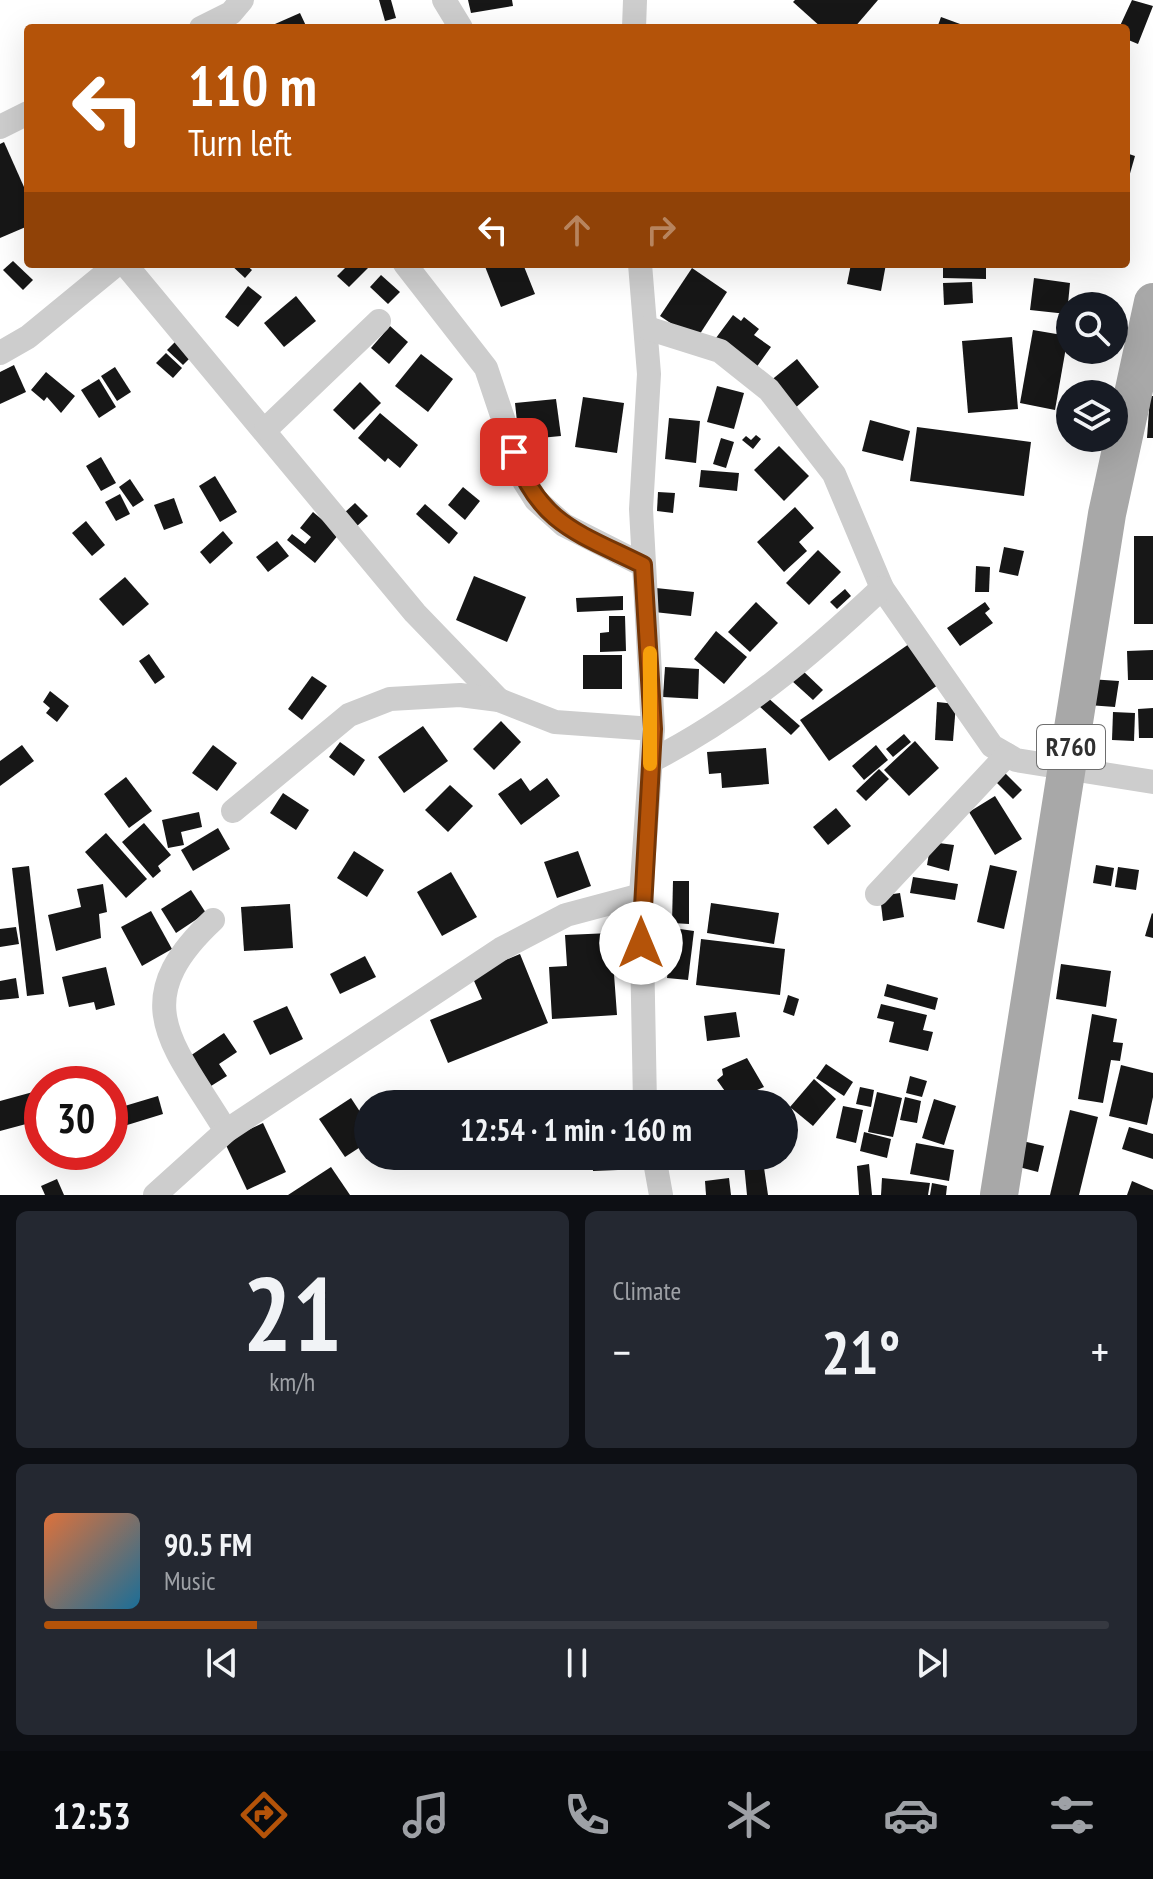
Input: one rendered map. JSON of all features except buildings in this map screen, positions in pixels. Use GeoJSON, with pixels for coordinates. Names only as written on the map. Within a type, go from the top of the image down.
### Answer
{"type":"FeatureCollection","features":[{"type":"Feature","properties":{"kind":"main road","name":"R760"},"geometry":{"type":"LineString","coordinates":[[999,1195],[1107,514],[1153,302]]}},
{"type":"Feature","properties":{"kind":"street"},"geometry":{"type":"LineString","coordinates":[[209,24],[231,13],[242,0]]}},
{"type":"Feature","properties":{"kind":"street"},"geometry":{"type":"LineString","coordinates":[[444,0],[459,24]]}},
{"type":"Feature","properties":{"kind":"street"},"geometry":{"type":"LineString","coordinates":[[634,24],[635,0]]}},
{"type":"Feature","properties":{"kind":"street"},"geometry":{"type":"LineString","coordinates":[[0,127],[24,115]]}},
{"type":"Feature","properties":{"kind":"street"},"geometry":{"type":"LineString","coordinates":[[0,353],[28,337],[112,268]]}},
{"type":"Feature","properties":{"kind":"street"},"geometry":{"type":"LineString","coordinates":[[128,268],[266,429],[415,613],[499,700]]}},
{"type":"Feature","properties":{"kind":"street"},"geometry":{"type":"LineString","coordinates":[[408,268],[486,368],[524,481],[536,500],[564,525],[643,565]]}},
{"type":"Feature","properties":{"kind":"street"},"geometry":{"type":"LineString","coordinates":[[635,270],[647,328],[649,374],[641,509],[653,729],[641,895],[645,1090]]}},
{"type":"Feature","properties":{"kind":"street"},"geometry":{"type":"LineString","coordinates":[[266,429],[379,321]]}},
{"type":"Feature","properties":{"kind":"street"},"geometry":{"type":"LineString","coordinates":[[647,328],[720,351],[746,368],[769,390],[834,474],[882,588],[983,735],[1016,760],[1153,782]]}},
{"type":"Feature","properties":{"kind":"street"},"geometry":{"type":"LineString","coordinates":[[651,761],[732,716],[827,639],[882,588]]}},
{"type":"Feature","properties":{"kind":"street"},"geometry":{"type":"LineString","coordinates":[[233,811],[349,715],[390,699],[460,695],[499,700],[555,722],[653,729]]}},
{"type":"Feature","properties":{"kind":"street"},"geometry":{"type":"LineString","coordinates":[[877,894],[1007,755]]}},
{"type":"Feature","properties":{"kind":"street"},"geometry":{"type":"LineString","coordinates":[[155,1195],[226,1131],[501,949],[566,915],[641,895]]}},
{"type":"Feature","properties":{"kind":"street"},"geometry":{"type":"LineString","coordinates":[[213,920],[184,947],[169,971],[163,1003],[167,1031],[226,1131]]}},
{"type":"Feature","properties":{"kind":"street"},"geometry":{"type":"LineString","coordinates":[[657,1170],[661,1195]]}},
{"type":"Feature","properties":{"kind":"slow traffic"},"geometry":{"type":"LineString","coordinates":[[650,653],[653,729],[650,764]]}},
{"type":"Feature","properties":{"kind":"route"},"geometry":{"type":"LineString","coordinates":[[514,452],[524,481],[536,500],[550,513],[564,525],[643,565],[653,729],[641,895],[641,943]]}}]}
